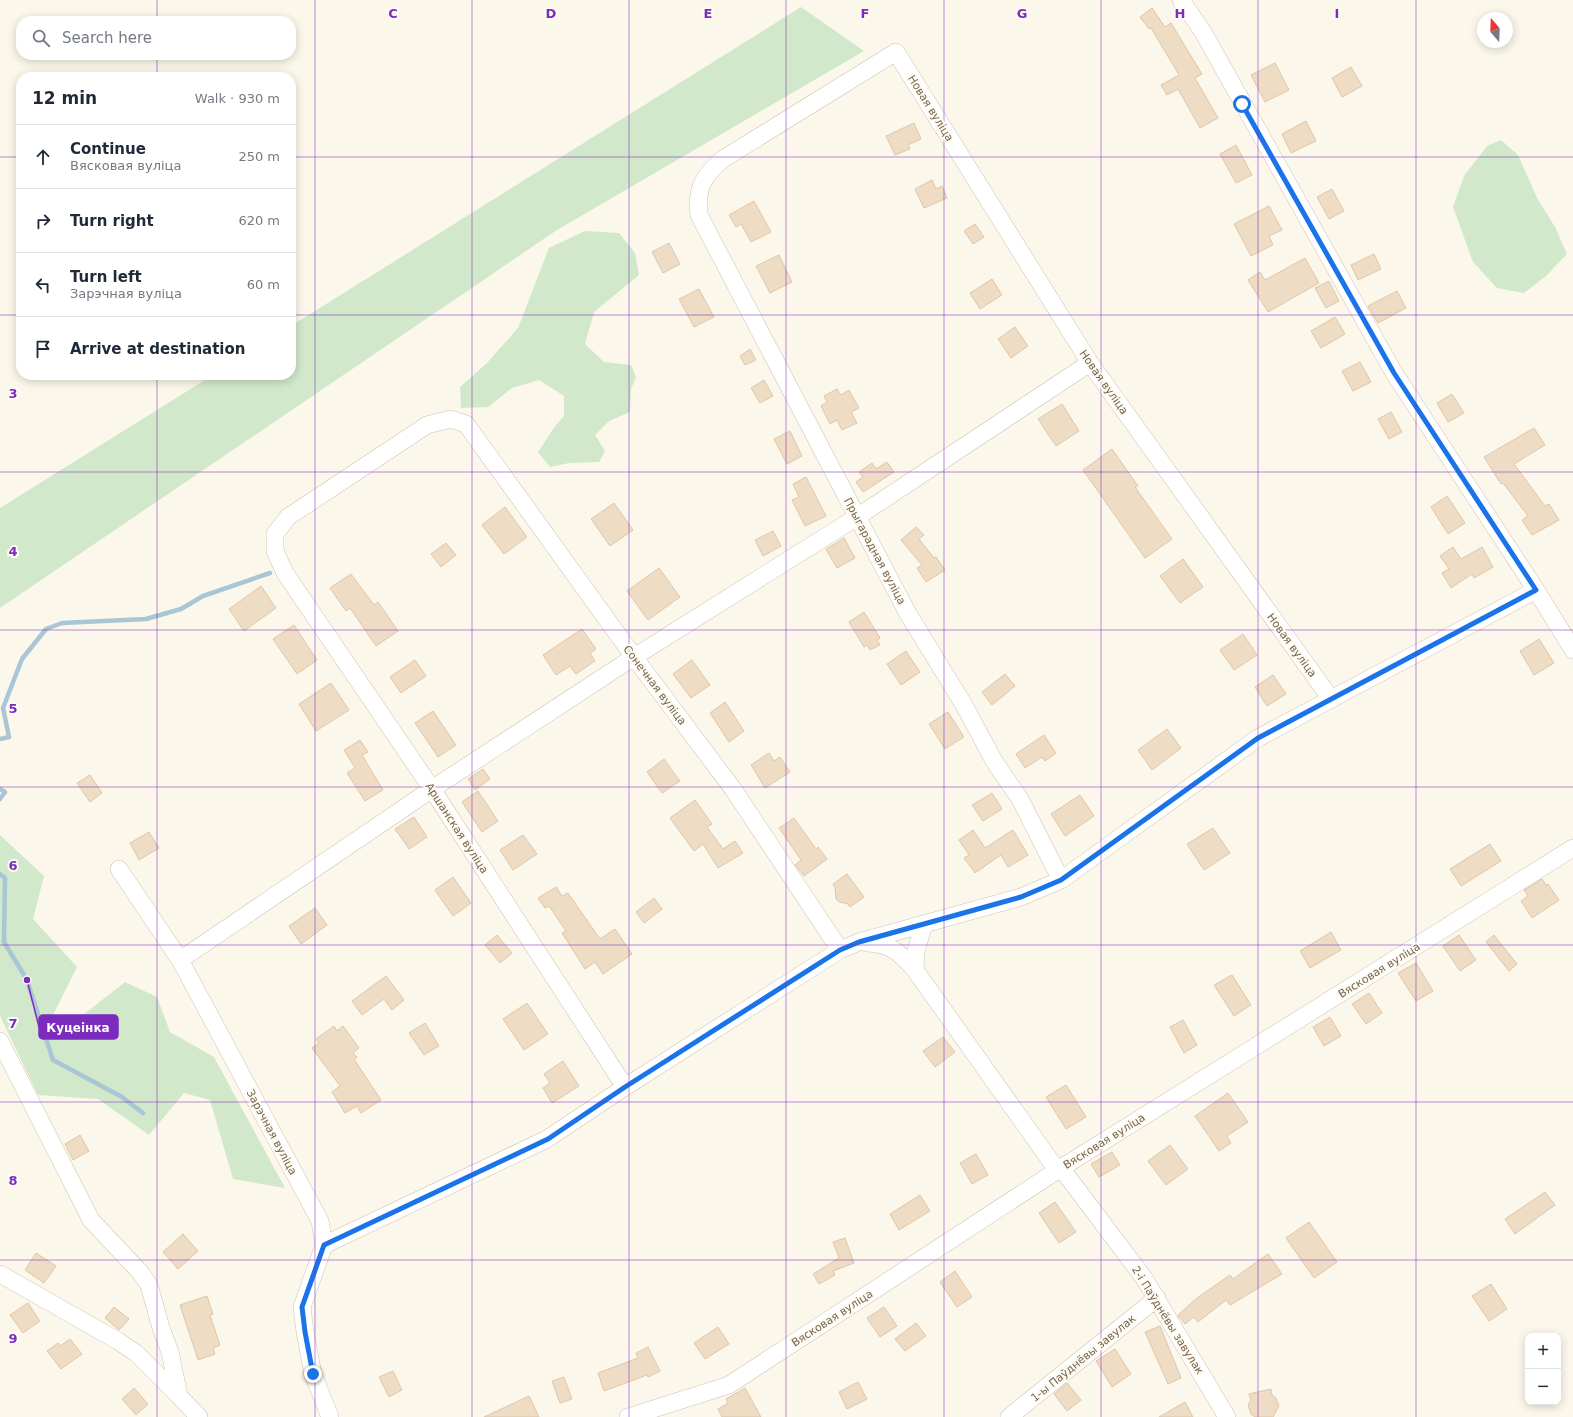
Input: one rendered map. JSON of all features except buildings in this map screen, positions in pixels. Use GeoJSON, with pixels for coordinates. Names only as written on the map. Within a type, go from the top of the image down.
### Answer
{"type":"FeatureCollection","features":[{"type":"Feature","properties":{"kind":"street"},"geometry":{"type":"LineString","coordinates":[[1181,0],[1203,32],[1394,373],[1536,590],[1573,650]]}},
{"type":"Feature","properties":{"kind":"street","name":"Новая вуліца"},"geometry":{"type":"LineString","coordinates":[[699,215],[697,200],[702,183],[711,169],[723,159],[896,52],[1090,363],[1331,699]]}},
{"type":"Feature","properties":{"kind":"street","name":"Прыгарадная вуліца"},"geometry":{"type":"LineString","coordinates":[[699,215],[907,612],[964,705],[994,761],[1020,799],[1061,880]]}},
{"type":"Feature","properties":{"kind":"street"},"geometry":{"type":"LineString","coordinates":[[180,960],[432,789],[634,657],[857,517],[1090,363]]}},
{"type":"Feature","properties":{"kind":"street","name":"Аршанская вуліца"},"geometry":{"type":"LineString","coordinates":[[466,424],[451,419],[427,425],[288,517],[275,534],[275,551],[285,573],[432,789],[625,1087]]}},
{"type":"Feature","properties":{"kind":"street","name":"Сонечная вуліца"},"geometry":{"type":"LineString","coordinates":[[466,424],[634,657],[733,789],[840,950]]}},
{"type":"Feature","properties":{"kind":"street"},"geometry":{"type":"LineString","coordinates":[[324,1245],[548,1139],[625,1087],[840,950],[859,942],[1021,897],[1061,880],[1258,738],[1536,590]]}},
{"type":"Feature","properties":{"kind":"street","name":"Вясковая вуліца"},"geometry":{"type":"LineString","coordinates":[[628,1417],[729,1385],[1059,1169],[1573,848]]}},
{"type":"Feature","properties":{"kind":"street","name":"Зарэчная вуліца"},"geometry":{"type":"LineString","coordinates":[[119,869],[180,960],[320,1221],[324,1245],[302,1307],[313,1374],[330,1417]]}},
{"type":"Feature","properties":{"kind":"street"},"geometry":{"type":"LineString","coordinates":[[915,970],[916,952],[924,924]]}},
{"type":"Feature","properties":{"kind":"street","name":"2-і Паўднёвы завулак"},"geometry":{"type":"LineString","coordinates":[[859,942],[885,944],[900,954],[915,970],[1059,1169],[1144,1278],[1227,1417]]}},
{"type":"Feature","properties":{"kind":"street"},"geometry":{"type":"LineString","coordinates":[[0,1040],[91,1220],[140,1272],[149,1285],[161,1328],[170,1352],[179,1396]]}},
{"type":"Feature","properties":{"kind":"street"},"geometry":{"type":"LineString","coordinates":[[0,1274],[118,1341],[136,1353],[198,1417]]}},
{"type":"Feature","properties":{"kind":"street","name":"1-ы Паўднёвы завулак"},"geometry":{"type":"LineString","coordinates":[[1009,1417],[1157,1298]]}},
{"type":"Feature","properties":{"kind":"green space"},"geometry":{"type":"Polygon","coordinates":[[[801,7],[864,51],[557,230],[0,608],[0,508],[205,380],[296,380],[296,323],[801,7]]]}},
{"type":"Feature","properties":{"kind":"green space"},"geometry":{"type":"Polygon","coordinates":[[[1501,140],[1518,155],[1537,198],[1555,227],[1567,254],[1546,276],[1524,293],[1497,288],[1473,262],[1453,207],[1464,176],[1487,146],[1501,140]]]}},
{"type":"Feature","properties":{"kind":"green space"},"geometry":{"type":"Polygon","coordinates":[[[585,231],[619,233],[635,253],[639,275],[594,312],[585,344],[604,362],[631,365],[636,377],[631,389],[630,412],[609,421],[595,435],[605,451],[599,462],[569,463],[550,467],[538,452],[553,429],[564,416],[564,396],[539,380],[512,388],[488,407],[461,408],[460,387],[487,363],[518,328],[549,248],[585,231]]]}},
{"type":"Feature","properties":{"kind":"green space"},"geometry":{"type":"Polygon","coordinates":[[[0,835],[44,876],[33,919],[77,967],[53,1015],[60,1033],[125,982],[157,997],[170,1032],[214,1057],[285,1188],[233,1179],[210,1100],[184,1093],[149,1135],[98,1099],[38,1095],[0,1016],[0,835]]]}},
{"type":"Feature","properties":{"kind":"waterway"},"geometry":{"type":"LineString","coordinates":[[0,739],[9,737],[3,708],[22,659],[46,629],[62,623],[146,619],[181,609],[203,596],[270,573]]}},
{"type":"Feature","properties":{"kind":"waterway"},"geometry":{"type":"LineString","coordinates":[[0,789],[5,792],[0,799]]}},
{"type":"Feature","properties":{"kind":"waterway"},"geometry":{"type":"LineString","coordinates":[[0,874],[5,878],[4,942],[27,980],[53,1060],[122,1097],[143,1113]]}},
{"type":"Feature","properties":{"kind":"place","name":"Куцеінка"},"geometry":{"type":"Point","coordinates":[27,980]}},
{"type":"Feature","properties":{"kind":"route"},"geometry":{"type":"LineString","coordinates":[[313,1374],[302,1307],[324,1245],[548,1139],[625,1087],[840,950],[859,942],[1021,897],[1061,880],[1258,738],[1536,590],[1394,373],[1242,104]]}}]}
